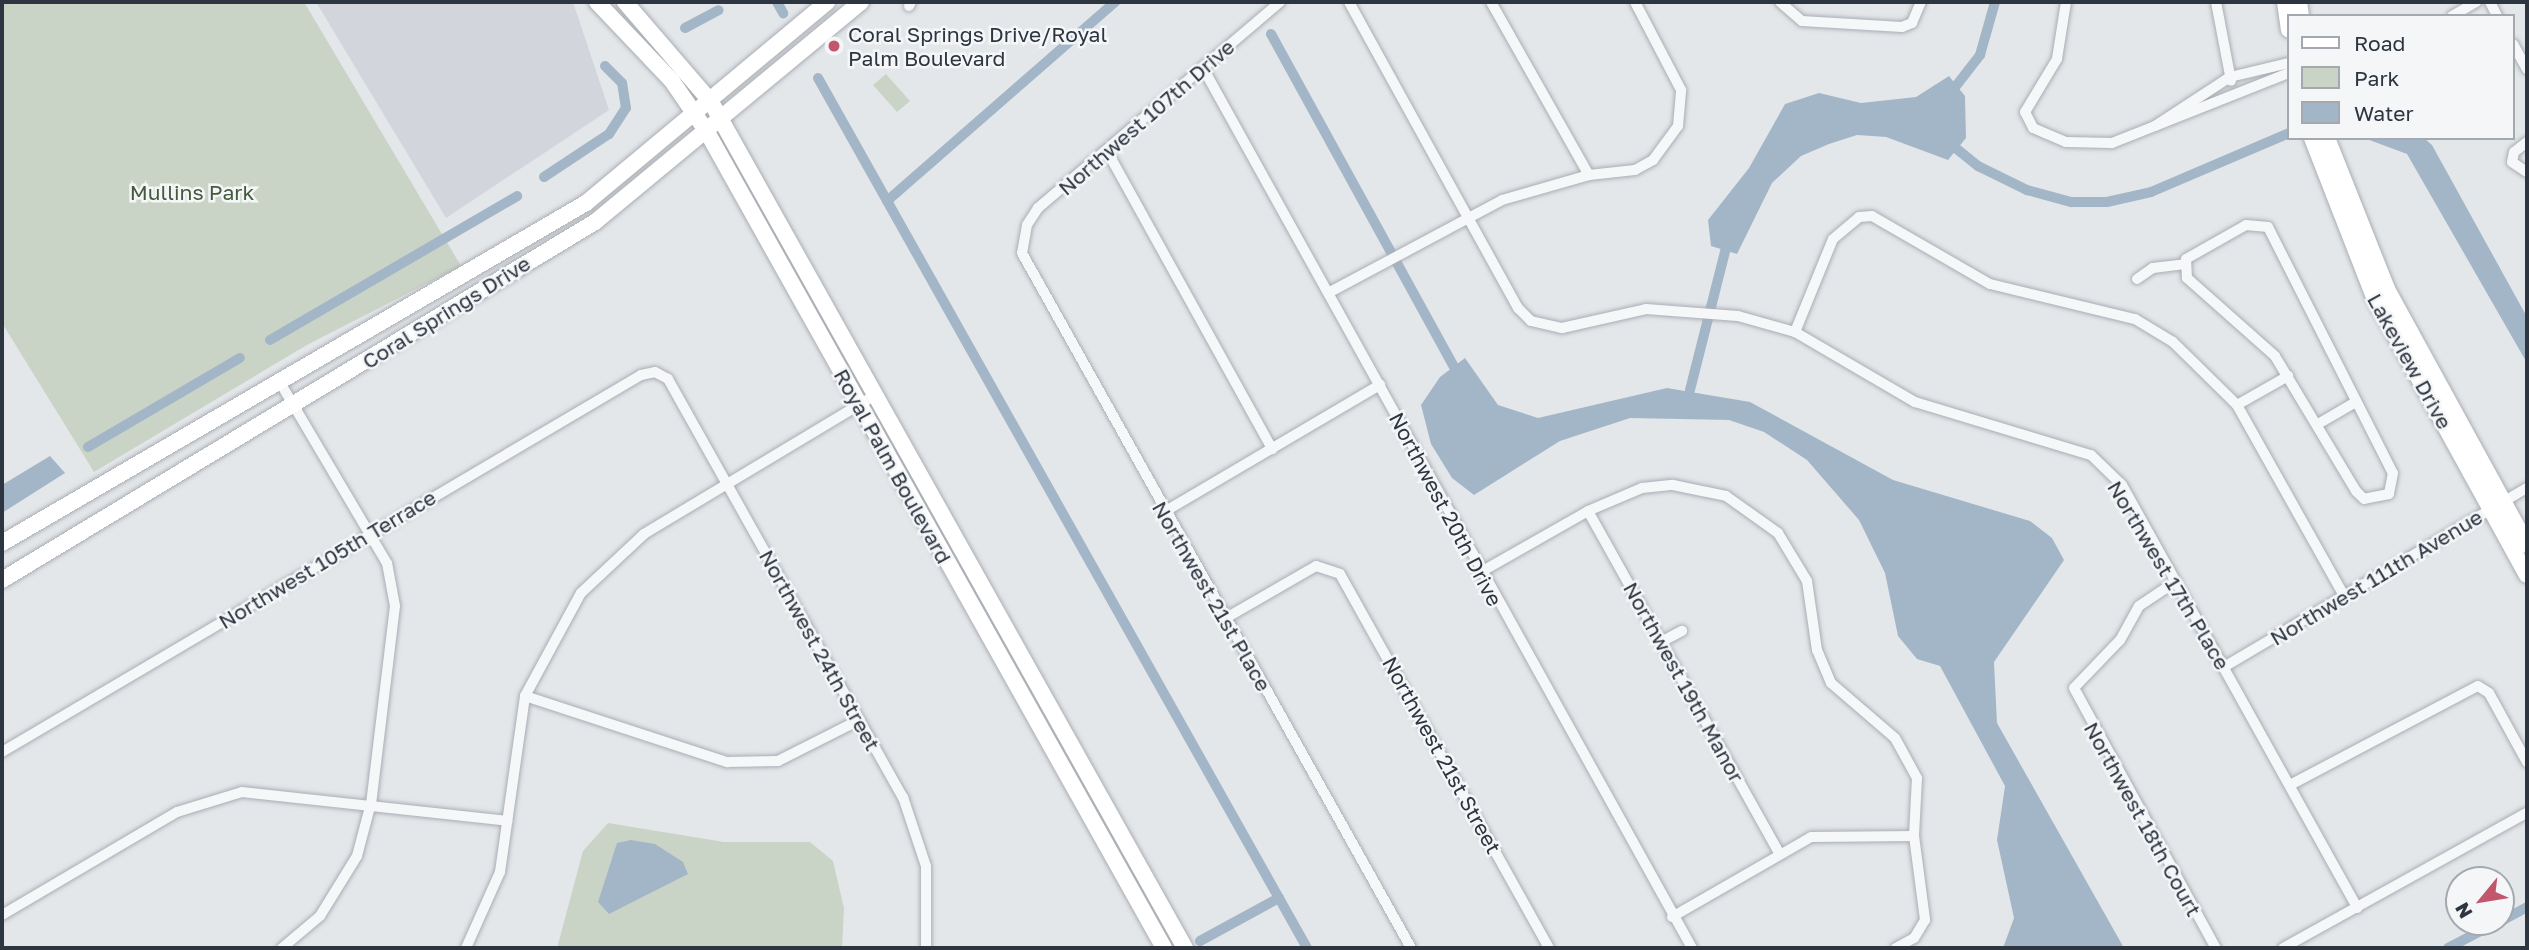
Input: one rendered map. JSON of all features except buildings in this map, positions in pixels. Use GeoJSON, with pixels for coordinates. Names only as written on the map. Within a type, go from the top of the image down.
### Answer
{"type":"FeatureCollection","features":[{"type":"Feature","properties":{"kind":"main road","name":"Royal Palm Boulevard"},"geometry":{"type":"LineString","coordinates":[[597,2],[696,115],[707,132],[1164,948]]}},
{"type":"Feature","properties":{"kind":"main road","name":"Royal Palm Boulevard"},"geometry":{"type":"LineString","coordinates":[[625,2],[711,102],[1185,948]]}},
{"type":"Feature","properties":{"kind":"main road","name":"Coral Springs Drive"},"geometry":{"type":"LineString","coordinates":[[2,543],[278,379],[586,203],[696,115],[827,2]]}},
{"type":"Feature","properties":{"kind":"main road","name":"Coral Springs Drive"},"geometry":{"type":"LineString","coordinates":[[2,580],[294,407],[595,222],[707,132],[860,2]]}},
{"type":"Feature","properties":{"kind":"main road"},"geometry":{"type":"LineString","coordinates":[[2285,2],[2288,23]]}},
{"type":"Feature","properties":{"kind":"main road","name":"Lakeview Drive"},"geometry":{"type":"LineString","coordinates":[[2313,140],[2374,297],[2497,506],[2527,545]]}},
{"type":"Feature","properties":{"kind":"main road","name":"Lakeview Drive"},"geometry":{"type":"LineString","coordinates":[[2328,140],[2387,289],[2497,506],[2527,575]]}},
{"type":"Feature","properties":{"kind":"street","name":"Northwest 107th Drive"},"geometry":{"type":"LineString","coordinates":[[1023,240],[1038,208],[1280,2]]}},
{"type":"Feature","properties":{"kind":"street","name":"Northwest 17th Place"},"geometry":{"type":"LineString","coordinates":[[1349,2],[1518,308],[1545,329],[1646,309],[1695,309],[1795,332],[1914,402],[2091,455],[2122,485],[2357,908]]}},
{"type":"Feature","properties":{"kind":"street"},"geometry":{"type":"LineString","coordinates":[[1491,2],[1589,175]]}},
{"type":"Feature","properties":{"kind":"street"},"geometry":{"type":"LineString","coordinates":[[1330,292],[1502,200],[1589,175],[1635,170],[1653,160],[1678,126],[1682,108],[1674,72],[1635,2]]}},
{"type":"Feature","properties":{"kind":"street"},"geometry":{"type":"LineString","coordinates":[[1780,2],[1793,19],[1902,27],[1920,7]]}},
{"type":"Feature","properties":{"kind":"street"},"geometry":{"type":"LineString","coordinates":[[2066,2],[2057,59],[2025,112],[2027,122],[2066,142],[2087,144],[2153,128],[2234,90],[2288,73]]}},
{"type":"Feature","properties":{"kind":"street"},"geometry":{"type":"LineString","coordinates":[[2216,2],[2234,90]]}},
{"type":"Feature","properties":{"kind":"street"},"geometry":{"type":"LineString","coordinates":[[2455,14],[2476,2]]}},
{"type":"Feature","properties":{"kind":"street"},"geometry":{"type":"LineString","coordinates":[[2515,48],[2527,69]]}},
{"type":"Feature","properties":{"kind":"street"},"geometry":{"type":"LineString","coordinates":[[2153,128],[2170,110],[2230,76],[2288,63]]}},
{"type":"Feature","properties":{"kind":"street","name":"Northwest 20th Drive"},"geometry":{"type":"LineString","coordinates":[[1203,68],[1381,384],[1479,573],[1692,948]]}},
{"type":"Feature","properties":{"kind":"street"},"geometry":{"type":"LineString","coordinates":[[2527,142],[2514,152],[2512,162],[2527,172]]}},
{"type":"Feature","properties":{"kind":"street"},"geometry":{"type":"LineString","coordinates":[[1107,151],[1272,449]]}},
{"type":"Feature","properties":{"kind":"street"},"geometry":{"type":"LineString","coordinates":[[1795,332],[1833,239],[1859,217],[1885,219],[1990,284],[2135,319],[2173,342],[2237,405],[2344,596]]}},
{"type":"Feature","properties":{"kind":"street"},"geometry":{"type":"LineString","coordinates":[[2137,279],[2153,268],[2185,264],[2246,225],[2267,228],[2354,403],[2393,473],[2389,494],[2364,499],[2356,491],[2288,376],[2254,333],[2188,278],[2185,264]]}},
{"type":"Feature","properties":{"kind":"street","name":"Northwest 21st Place"},"geometry":{"type":"LineString","coordinates":[[1023,240],[1026,265],[1411,948]]}},
{"type":"Feature","properties":{"kind":"street","name":"Northwest 24th Street"},"geometry":{"type":"LineString","coordinates":[[656,372],[668,379],[859,720],[917,832],[929,901],[926,948]]}},
{"type":"Feature","properties":{"kind":"street","name":"Northwest 105th Terrace"},"geometry":{"type":"LineString","coordinates":[[2,752],[369,534],[656,372]]}},
{"type":"Feature","properties":{"kind":"street"},"geometry":{"type":"LineString","coordinates":[[2237,405],[2288,376]]}},
{"type":"Feature","properties":{"kind":"street"},"geometry":{"type":"LineString","coordinates":[[278,379],[387,563],[395,606],[371,803],[340,888],[282,948]]}},
{"type":"Feature","properties":{"kind":"street"},"geometry":{"type":"LineString","coordinates":[[1164,512],[1381,384]]}},
{"type":"Feature","properties":{"kind":"street"},"geometry":{"type":"LineString","coordinates":[[466,948],[500,872],[525,696],[559,627],[610,562],[727,485],[875,395]]}},
{"type":"Feature","properties":{"kind":"street"},"geometry":{"type":"LineString","coordinates":[[2318,424],[2354,403]]}},
{"type":"Feature","properties":{"kind":"street"},"geometry":{"type":"LineString","coordinates":[[1479,573],[1588,510],[1642,488],[1701,489],[1755,512],[1795,557],[1807,581],[1817,650],[1831,684],[1895,738],[1917,778],[1914,836],[1921,930],[1896,948]]}},
{"type":"Feature","properties":{"kind":"street","name":"Northwest 111th Avenue"},"geometry":{"type":"LineString","coordinates":[[2224,667],[2527,488]]}},
{"type":"Feature","properties":{"kind":"street","name":"Northwest 19th Manor"},"geometry":{"type":"LineString","coordinates":[[1588,510],[1780,854]]}},
{"type":"Feature","properties":{"kind":"street","name":"Northwest 21st Street"},"geometry":{"type":"LineString","coordinates":[[1226,618],[1316,566],[1340,574],[1549,948]]}},
{"type":"Feature","properties":{"kind":"street","name":"Northwest 18th Court"},"geometry":{"type":"LineString","coordinates":[[2175,582],[2139,606],[2120,640],[2074,688],[2216,948]]}},
{"type":"Feature","properties":{"kind":"street"},"geometry":{"type":"LineString","coordinates":[[1661,642],[1682,631]]}},
{"type":"Feature","properties":{"kind":"street"},"geometry":{"type":"LineString","coordinates":[[2290,785],[2479,685],[2489,693],[2527,762]]}},
{"type":"Feature","properties":{"kind":"street"},"geometry":{"type":"LineString","coordinates":[[525,696],[746,764],[802,753],[859,720]]}},
{"type":"Feature","properties":{"kind":"street"},"geometry":{"type":"LineString","coordinates":[[2,915],[208,799],[276,791],[507,821]]}},
{"type":"Feature","properties":{"kind":"street"},"geometry":{"type":"LineString","coordinates":[[2283,948],[2527,813]]}},
{"type":"Feature","properties":{"kind":"street"},"geometry":{"type":"LineString","coordinates":[[1672,917],[1780,854],[1832,832],[1914,836]]}},
{"type":"Feature","properties":{"kind":"shaded area"},"geometry":{"type":"Polygon","coordinates":[[[316,2],[573,2],[609,110],[446,218],[316,2]]]}},
{"type":"Feature","properties":{"kind":"green space","name":"Mullins Park"},"geometry":{"type":"Polygon","coordinates":[[[2,2],[304,2],[461,266],[307,345],[94,472],[2,323],[2,2]]]}},
{"type":"Feature","properties":{"kind":"green space"},"geometry":{"type":"Polygon","coordinates":[[[886,74],[910,101],[897,112],[873,85],[886,74]]]}},
{"type":"Feature","properties":{"kind":"green space"},"geometry":{"type":"Polygon","coordinates":[[[608,823],[724,842],[810,842],[833,861],[844,908],[842,948],[557,948],[583,851],[608,823]]]}},
{"type":"Feature","properties":{"kind":"water"},"geometry":{"type":"Polygon","coordinates":[[[1949,76],[1965,96],[1966,138],[1948,160],[1886,137],[1857,135],[1829,144],[1801,156],[1772,183],[1737,254],[1711,246],[1708,220],[1749,168],[1785,104],[1819,93],[1861,103],[1916,97],[1949,76]]]}},
{"type":"Feature","properties":{"kind":"water"},"geometry":{"type":"Polygon","coordinates":[[[2369,140],[2426,140],[2432,145],[2527,317],[2527,363],[2407,154],[2369,140]]]}},
{"type":"Feature","properties":{"kind":"water"},"geometry":{"type":"Polygon","coordinates":[[[1465,358],[1498,405],[1538,418],[1667,388],[1750,402],[1893,480],[2030,521],[2052,538],[2064,560],[1994,662],[1997,723],[2124,948],[2003,948],[2014,918],[1997,840],[2005,786],[1940,666],[1917,659],[1898,636],[1885,573],[1859,520],[1807,460],[1764,432],[1729,420],[1630,418],[1560,441],[1474,495],[1452,478],[1431,444],[1421,405],[1440,377],[1465,358]]]}},
{"type":"Feature","properties":{"kind":"water"},"geometry":{"type":"Polygon","coordinates":[[[50,456],[65,473],[2,513],[2,485],[50,456]]]}},
{"type":"Feature","properties":{"kind":"water"},"geometry":{"type":"Polygon","coordinates":[[[631,840],[655,844],[683,862],[688,874],[609,914],[598,902],[617,843],[631,840]]]}},
{"type":"Feature","properties":{"kind":"waterway"},"geometry":{"type":"LineString","coordinates":[[777,2],[783,13]]}},
{"type":"Feature","properties":{"kind":"waterway"},"geometry":{"type":"LineString","coordinates":[[887,201],[1115,2]]}},
{"type":"Feature","properties":{"kind":"waterway"},"geometry":{"type":"LineString","coordinates":[[1949,95],[1980,55],[1995,2]]}},
{"type":"Feature","properties":{"kind":"waterway"},"geometry":{"type":"LineString","coordinates":[[685,28],[719,10]]}},
{"type":"Feature","properties":{"kind":"waterway"},"geometry":{"type":"LineString","coordinates":[[1271,34],[1454,367]]}},
{"type":"Feature","properties":{"kind":"waterway"},"geometry":{"type":"LineString","coordinates":[[544,177],[609,134],[626,108],[622,83],[605,66]]}},
{"type":"Feature","properties":{"kind":"waterway"},"geometry":{"type":"LineString","coordinates":[[818,78],[1307,948]]}},
{"type":"Feature","properties":{"kind":"waterway"},"geometry":{"type":"LineString","coordinates":[[1947,141],[1978,166],[2027,190],[2071,202],[2107,202],[2151,192],[2288,133]]}},
{"type":"Feature","properties":{"kind":"waterway"},"geometry":{"type":"LineString","coordinates":[[270,340],[517,196]]}},
{"type":"Feature","properties":{"kind":"waterway"},"geometry":{"type":"LineString","coordinates":[[1690,390],[1727,244]]}},
{"type":"Feature","properties":{"kind":"waterway"},"geometry":{"type":"LineString","coordinates":[[88,447],[240,358]]}},
{"type":"Feature","properties":{"kind":"waterway"},"geometry":{"type":"LineString","coordinates":[[1200,941],[1279,898]]}},
{"type":"Feature","properties":{"kind":"waterway"},"geometry":{"type":"LineString","coordinates":[[2515,913],[2527,907]]}},
{"type":"Feature","properties":{"kind":"waterway"},"geometry":{"type":"LineString","coordinates":[[2448,948],[2471,936]]}},
{"type":"Feature","properties":{"kind":"place","name":"Coral Springs Drive/Royal Palm Boulevard"},"geometry":{"type":"Point","coordinates":[834,46]}}]}
